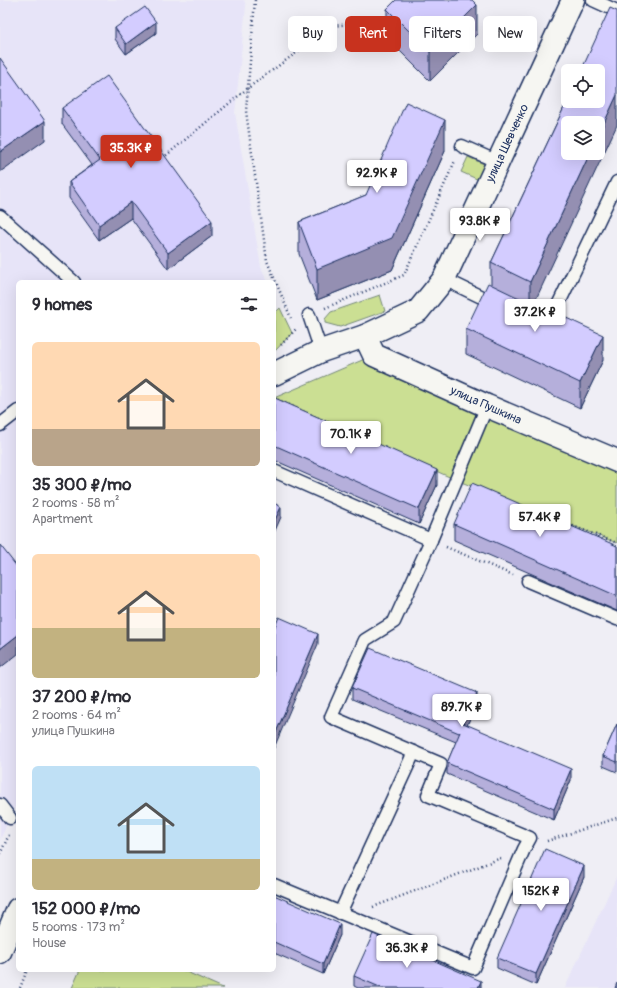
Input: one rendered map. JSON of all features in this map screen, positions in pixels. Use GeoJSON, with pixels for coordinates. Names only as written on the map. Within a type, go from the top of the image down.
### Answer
{"type":"FeatureCollection","features":[{"type":"Feature","properties":{"kind":"street","name":"улица Шевченко"},"geometry":{"type":"LineString","coordinates":[[276,373],[322,351],[365,336],[418,311],[444,279],[573,0]]}},
{"type":"Feature","properties":{"kind":"street","name":"улица Пушкина"},"geometry":{"type":"LineString","coordinates":[[365,336],[374,355],[617,462]]}},
{"type":"Feature","properties":{"kind":"street"},"geometry":{"type":"LineString","coordinates":[[0,952],[16,914]]}},
{"type":"Feature","properties":{"kind":"lane"},"geometry":{"type":"LineString","coordinates":[[593,0],[617,11]]}},
{"type":"Feature","properties":{"kind":"lane"},"geometry":{"type":"LineString","coordinates":[[462,146],[498,162]]}},
{"type":"Feature","properties":{"kind":"lane"},"geometry":{"type":"LineString","coordinates":[[540,324],[547,328],[617,182]]}},
{"type":"Feature","properties":{"kind":"lane"},"geometry":{"type":"LineString","coordinates":[[0,216],[72,280]]}},
{"type":"Feature","properties":{"kind":"lane"},"geometry":{"type":"LineString","coordinates":[[444,279],[506,308]]}},
{"type":"Feature","properties":{"kind":"lane"},"geometry":{"type":"LineString","coordinates":[[309,315],[322,351]]}},
{"type":"Feature","properties":{"kind":"lane"},"geometry":{"type":"LineString","coordinates":[[276,886],[473,968],[530,838],[428,795],[440,764],[331,717],[365,640],[394,622],[431,540],[487,406]]}},
{"type":"Feature","properties":{"kind":"lane"},"geometry":{"type":"LineString","coordinates":[[0,424],[16,412]]}},
{"type":"Feature","properties":{"kind":"lane"},"geometry":{"type":"LineString","coordinates":[[276,472],[431,540]]}},
{"type":"Feature","properties":{"kind":"lane"},"geometry":{"type":"LineString","coordinates":[[528,581],[617,619]]}},
{"type":"Feature","properties":{"kind":"lane"},"geometry":{"type":"LineString","coordinates":[[344,915],[414,752]]}},
{"type":"Feature","properties":{"kind":"lane"},"geometry":{"type":"LineString","coordinates":[[0,805],[10,818]]}},
{"type":"Feature","properties":{"kind":"path"},"geometry":{"type":"LineString","coordinates":[[255,0],[246,111],[267,261],[275,280]]}},
{"type":"Feature","properties":{"kind":"path"},"geometry":{"type":"LineString","coordinates":[[158,162],[248,88],[333,26],[345,25]]}},
{"type":"Feature","properties":{"kind":"path"},"geometry":{"type":"LineString","coordinates":[[278,348],[309,315],[404,275],[462,146]]}},
{"type":"Feature","properties":{"kind":"path"},"geometry":{"type":"LineString","coordinates":[[276,282],[296,329]]}},
{"type":"Feature","properties":{"kind":"path"},"geometry":{"type":"LineString","coordinates":[[431,540],[528,581]]}},
{"type":"Feature","properties":{"kind":"path"},"geometry":{"type":"LineString","coordinates":[[344,915],[524,849],[617,818]]}},
{"type":"Feature","properties":{"kind":"path"},"geometry":{"type":"LineString","coordinates":[[20,988],[26,972]]}},
{"type":"Feature","properties":{"kind":"shaded area"},"geometry":{"type":"Polygon","coordinates":[[[0,0],[244,0],[246,6],[235,113],[261,267],[267,280],[16,280],[16,804],[0,840],[0,0]]]}},
{"type":"Feature","properties":{"kind":"shaded area"},"geometry":{"type":"Polygon","coordinates":[[[617,876],[617,988],[565,988],[617,876]]]}},
{"type":"Feature","properties":{"kind":"green space"},"geometry":{"type":"Polygon","coordinates":[[[468,157],[486,165],[479,180],[461,172],[468,157]]]}},
{"type":"Feature","properties":{"kind":"green space"},"geometry":{"type":"Polygon","coordinates":[[[380,295],[385,311],[340,327],[325,323],[325,319],[331,312],[380,295]]]}},
{"type":"Feature","properties":{"kind":"green space"},"geometry":{"type":"Polygon","coordinates":[[[280,308],[292,333],[276,350],[276,312],[280,308]]]}},
{"type":"Feature","properties":{"kind":"green space"},"geometry":{"type":"Polygon","coordinates":[[[374,355],[617,461],[617,543],[456,480],[276,399],[276,397],[374,355]]]}},
{"type":"Feature","properties":{"kind":"green space"},"geometry":{"type":"Polygon","coordinates":[[[79,972],[187,972],[223,988],[72,988],[79,972]]]}},
{"type":"Feature","properties":{"kind":"building"},"geometry":{"type":"Polygon","coordinates":[[[396,0],[472,0],[477,5],[466,16],[409,16],[409,31],[401,23],[401,16],[394,16],[387,9],[396,0]]]}},
{"type":"Feature","properties":{"kind":"building"},"geometry":{"type":"Polygon","coordinates":[[[145,7],[156,22],[126,44],[115,28],[145,7]]]}},
{"type":"Feature","properties":{"kind":"building"},"geometry":{"type":"Polygon","coordinates":[[[610,8],[617,11],[617,95],[605,121],[605,116],[561,116],[561,160],[587,160],[530,282],[491,263],[564,108],[605,108],[605,64],[584,64],[610,8]]]}},
{"type":"Feature","properties":{"kind":"building"},"geometry":{"type":"Polygon","coordinates":[[[0,58],[45,121],[0,152],[0,58]]]}},
{"type":"Feature","properties":{"kind":"building"},"geometry":{"type":"Polygon","coordinates":[[[107,76],[212,221],[168,253],[131,202],[99,225],[69,182],[100,160],[62,108],[107,76]]]}},
{"type":"Feature","properties":{"kind":"building"},"geometry":{"type":"Polygon","coordinates":[[[406,102],[445,120],[392,238],[317,269],[299,222],[366,195],[406,102]]]}},
{"type":"Feature","properties":{"kind":"building"},"geometry":{"type":"Polygon","coordinates":[[[488,283],[544,310],[549,310],[603,335],[580,383],[466,329],[488,283]]]}},
{"type":"Feature","properties":{"kind":"building"},"geometry":{"type":"Polygon","coordinates":[[[276,398],[437,470],[419,509],[276,446],[276,398]]]}},
{"type":"Feature","properties":{"kind":"building"},"geometry":{"type":"Polygon","coordinates":[[[472,483],[617,546],[617,596],[454,524],[472,483]]]}},
{"type":"Feature","properties":{"kind":"building"},"geometry":{"type":"Polygon","coordinates":[[[276,504],[281,507],[276,518],[276,504]]]}},
{"type":"Feature","properties":{"kind":"building"},"geometry":{"type":"Polygon","coordinates":[[[0,545],[16,565],[16,637],[0,649],[0,545]]]}},
{"type":"Feature","properties":{"kind":"building"},"geometry":{"type":"Polygon","coordinates":[[[279,617],[318,634],[276,732],[276,624],[279,617]]]}},
{"type":"Feature","properties":{"kind":"building"},"geometry":{"type":"Polygon","coordinates":[[[370,648],[477,693],[463,723],[571,769],[554,809],[447,763],[460,732],[459,733],[352,688],[370,648]]]}},
{"type":"Feature","properties":{"kind":"building"},"geometry":{"type":"Polygon","coordinates":[[[617,724],[617,762],[603,756],[617,724]]]}},
{"type":"Feature","properties":{"kind":"building"},"geometry":{"type":"Polygon","coordinates":[[[545,849],[584,866],[536,974],[497,958],[545,849]]]}},
{"type":"Feature","properties":{"kind":"building"},"geometry":{"type":"Polygon","coordinates":[[[276,896],[340,924],[323,964],[276,943],[276,896]]]}},
{"type":"Feature","properties":{"kind":"building"},"geometry":{"type":"Polygon","coordinates":[[[373,934],[481,981],[478,988],[382,988],[354,976],[373,934]]]}}]}
